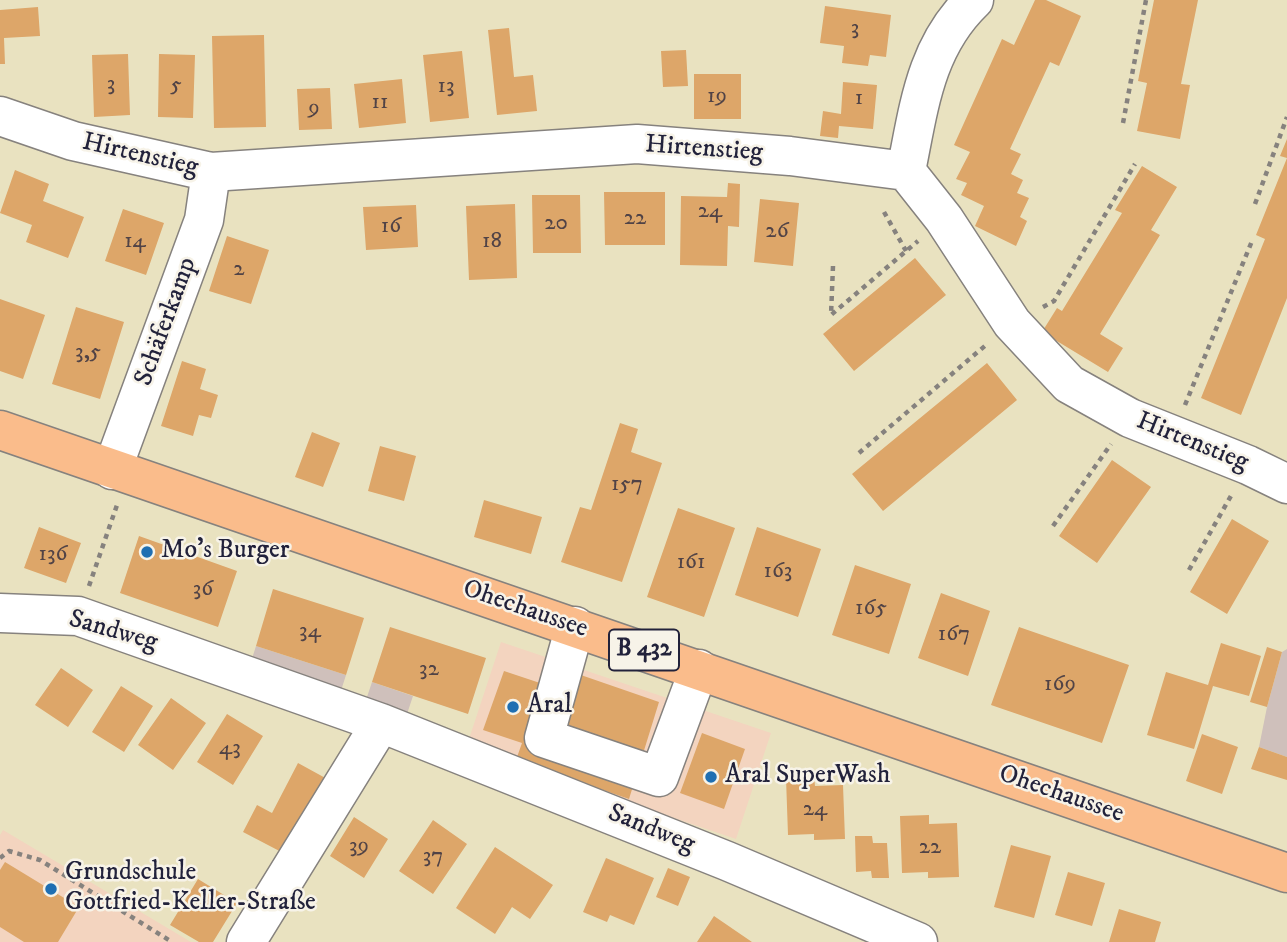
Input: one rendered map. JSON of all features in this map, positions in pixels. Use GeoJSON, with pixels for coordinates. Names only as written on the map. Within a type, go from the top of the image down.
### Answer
{"type":"FeatureCollection","features":[{"type":"Feature","properties":{"kind":"main road","name":"Ohechaussee"},"geometry":{"type":"LineString","coordinates":[[0,430],[115,487],[575,626],[1287,873]]}},
{"type":"Feature","properties":{"kind":"street"},"geometry":{"type":"LineString","coordinates":[[906,171],[925,76],[954,20],[974,0]]}},
{"type":"Feature","properties":{"kind":"street","name":"Hirtenstieg"},"geometry":{"type":"LineString","coordinates":[[0,116],[73,141],[211,172],[637,144],[790,156],[906,171],[944,219],[1012,323],[1069,384],[1130,418],[1248,465],[1287,484]]}},
{"type":"Feature","properties":{"kind":"street","name":"Schäferkamp"},"geometry":{"type":"LineString","coordinates":[[115,487],[204,220],[211,172]]}},
{"type":"Feature","properties":{"kind":"street","name":"Sandweg"},"geometry":{"type":"LineString","coordinates":[[0,613],[78,616],[381,723],[727,861],[918,942]]}},
{"type":"Feature","properties":{"kind":"street"},"geometry":{"type":"LineString","coordinates":[[575,626],[544,738],[659,777],[699,669]]}},
{"type":"Feature","properties":{"kind":"street"},"geometry":{"type":"LineString","coordinates":[[246,942],[381,723]]}},
{"type":"Feature","properties":{"kind":"path"},"geometry":{"type":"LineString","coordinates":[[1124,123],[1146,0]]}},
{"type":"Feature","properties":{"kind":"path"},"geometry":{"type":"LineString","coordinates":[[1255,204],[1287,117]]}},
{"type":"Feature","properties":{"kind":"path"},"geometry":{"type":"LineString","coordinates":[[884,212],[906,251]]}},
{"type":"Feature","properties":{"kind":"path"},"geometry":{"type":"LineString","coordinates":[[834,266],[831,315],[944,219]]}},
{"type":"Feature","properties":{"kind":"path"},"geometry":{"type":"LineString","coordinates":[[1172,435],[1252,241]]}},
{"type":"Feature","properties":{"kind":"path"},"geometry":{"type":"LineString","coordinates":[[1053,526],[1130,418]]}},
{"type":"Feature","properties":{"kind":"path"},"geometry":{"type":"LineString","coordinates":[[1189,570],[1248,465]]}},
{"type":"Feature","properties":{"kind":"path"},"geometry":{"type":"LineString","coordinates":[[78,616],[115,487]]}},
{"type":"Feature","properties":{"kind":"path"},"geometry":{"type":"LineString","coordinates":[[0,858],[9,851],[40,860],[172,942]]}},
{"type":"Feature","properties":{"kind":"shaded area","name":"Aral"},"geometry":{"type":"Polygon","coordinates":[[[501,642],[771,733],[736,839],[466,748],[501,642]]]}},
{"type":"Feature","properties":{"kind":"shaded area"},"geometry":{"type":"Polygon","coordinates":[[[256,646],[346,675],[338,700],[248,671],[256,646]]]}},
{"type":"Feature","properties":{"kind":"shaded area"},"geometry":{"type":"Polygon","coordinates":[[[1287,649],[1287,757],[1259,747],[1282,652],[1287,649]]]}},
{"type":"Feature","properties":{"kind":"shaded area"},"geometry":{"type":"Polygon","coordinates":[[[372,682],[413,696],[404,723],[363,709],[372,682]]]}},
{"type":"Feature","properties":{"kind":"shaded area","name":"Grundschule Gottfried-Keller-Straße"},"geometry":{"type":"Polygon","coordinates":[[[3,830],[191,942],[0,942],[0,835],[3,830]]]}},
{"type":"Feature","properties":{"kind":"building"},"geometry":{"type":"Polygon","coordinates":[[[1035,0],[1046,0],[1081,16],[1059,66],[1050,62],[1010,149],[1021,154],[1011,174],[1023,180],[1017,193],[1029,198],[1020,217],[1027,221],[1016,246],[975,226],[984,206],[961,195],[967,183],[956,179],[970,152],[954,145],[1002,39],[1014,45],[1035,0]]]}},
{"type":"Feature","properties":{"kind":"building"},"geometry":{"type":"Polygon","coordinates":[[[1154,0],[1198,0],[1181,84],[1190,85],[1180,139],[1137,131],[1147,83],[1138,81],[1154,0]]]}},
{"type":"Feature","properties":{"kind":"building"},"geometry":{"type":"Polygon","coordinates":[[[825,6],[891,15],[886,57],[870,55],[868,66],[842,63],[844,46],[820,43],[825,6]]]}},
{"type":"Feature","properties":{"kind":"building"},"geometry":{"type":"Polygon","coordinates":[[[38,7],[40,36],[4,38],[5,64],[0,64],[0,10],[38,7]]]}},
{"type":"Feature","properties":{"kind":"building"},"geometry":{"type":"Polygon","coordinates":[[[509,28],[514,77],[533,75],[537,111],[497,115],[488,30],[509,28]]]}},
{"type":"Feature","properties":{"kind":"building"},"geometry":{"type":"Polygon","coordinates":[[[264,35],[266,127],[214,128],[212,36],[264,35]]]}},
{"type":"Feature","properties":{"kind":"building"},"geometry":{"type":"Polygon","coordinates":[[[686,50],[688,86],[663,87],[661,51],[686,50]]]}},
{"type":"Feature","properties":{"kind":"building"},"geometry":{"type":"Polygon","coordinates":[[[462,51],[469,118],[430,122],[423,55],[462,51]]]}},
{"type":"Feature","properties":{"kind":"building"},"geometry":{"type":"Polygon","coordinates":[[[128,54],[130,115],[94,117],[92,55],[128,54]]]}},
{"type":"Feature","properties":{"kind":"building"},"geometry":{"type":"Polygon","coordinates":[[[159,54],[195,55],[193,118],[158,117],[159,54]]]}},
{"type":"Feature","properties":{"kind":"building"},"geometry":{"type":"Polygon","coordinates":[[[694,74],[741,74],[741,119],[694,119],[694,74]]]}},
{"type":"Feature","properties":{"kind":"building"},"geometry":{"type":"Polygon","coordinates":[[[402,79],[406,123],[359,128],[354,84],[402,79]]]}},
{"type":"Feature","properties":{"kind":"building"},"geometry":{"type":"Polygon","coordinates":[[[843,82],[877,85],[873,129],[839,126],[838,138],[820,136],[823,111],[841,114],[843,82]]]}},
{"type":"Feature","properties":{"kind":"building"},"geometry":{"type":"Polygon","coordinates":[[[330,88],[332,129],[299,130],[297,89],[330,88]]]}},
{"type":"Feature","properties":{"kind":"building"},"geometry":{"type":"Polygon","coordinates":[[[1287,139],[1287,158],[1280,156],[1287,139]]]}},
{"type":"Feature","properties":{"kind":"building"},"geometry":{"type":"Polygon","coordinates":[[[1287,158],[1287,298],[1241,415],[1201,398],[1265,239],[1256,235],[1287,158]]]}},
{"type":"Feature","properties":{"kind":"building"},"geometry":{"type":"Polygon","coordinates":[[[1142,166],[1177,187],[1151,230],[1160,235],[1100,334],[1123,348],[1108,372],[1042,332],[1057,308],[1062,311],[1122,213],[1115,210],[1142,166]]]}},
{"type":"Feature","properties":{"kind":"building"},"geometry":{"type":"Polygon","coordinates":[[[15,170],[49,184],[43,201],[84,217],[68,258],[26,242],[32,225],[0,213],[15,170]]]}},
{"type":"Feature","properties":{"kind":"building"},"geometry":{"type":"Polygon","coordinates":[[[728,183],[740,184],[739,227],[728,226],[727,266],[680,265],[681,196],[727,197],[728,183]]]}},
{"type":"Feature","properties":{"kind":"building"},"geometry":{"type":"Polygon","coordinates":[[[604,192],[665,192],[665,245],[605,245],[604,192]]]}},
{"type":"Feature","properties":{"kind":"building"},"geometry":{"type":"Polygon","coordinates":[[[532,195],[580,195],[581,253],[533,253],[532,195]]]}},
{"type":"Feature","properties":{"kind":"building"},"geometry":{"type":"Polygon","coordinates":[[[760,199],[799,203],[793,266],[754,262],[760,199]]]}},
{"type":"Feature","properties":{"kind":"building"},"geometry":{"type":"Polygon","coordinates":[[[515,204],[517,278],[469,280],[466,206],[515,204]]]}},
{"type":"Feature","properties":{"kind":"building"},"geometry":{"type":"Polygon","coordinates":[[[416,205],[418,247],[366,250],[363,207],[416,205]]]}},
{"type":"Feature","properties":{"kind":"building"},"geometry":{"type":"Polygon","coordinates":[[[123,209],[164,223],[146,275],[105,261],[123,209]]]}},
{"type":"Feature","properties":{"kind":"building"},"geometry":{"type":"Polygon","coordinates":[[[227,236],[269,250],[251,304],[209,291],[227,236]]]}},
{"type":"Feature","properties":{"kind":"building"},"geometry":{"type":"Polygon","coordinates":[[[915,258],[946,295],[854,371],[823,334],[915,258]]]}},
{"type":"Feature","properties":{"kind":"building"},"geometry":{"type":"Polygon","coordinates":[[[0,299],[45,315],[23,379],[0,371],[0,299]]]}},
{"type":"Feature","properties":{"kind":"building"},"geometry":{"type":"Polygon","coordinates":[[[76,307],[124,322],[100,399],[52,384],[76,307]]]}},
{"type":"Feature","properties":{"kind":"building"},"geometry":{"type":"Polygon","coordinates":[[[182,361],[206,369],[200,389],[218,395],[211,418],[199,415],[193,436],[161,426],[182,361]]]}},
{"type":"Feature","properties":{"kind":"building"},"geometry":{"type":"Polygon","coordinates":[[[987,363],[1017,400],[883,511],[852,474],[987,363]]]}},
{"type":"Feature","properties":{"kind":"building"},"geometry":{"type":"Polygon","coordinates":[[[620,423],[638,429],[631,452],[662,463],[622,582],[561,562],[580,507],[591,510],[620,423]]]}},
{"type":"Feature","properties":{"kind":"building"},"geometry":{"type":"Polygon","coordinates":[[[312,432],[340,443],[323,487],[295,477],[312,432]]]}},
{"type":"Feature","properties":{"kind":"building"},"geometry":{"type":"Polygon","coordinates":[[[380,446],[416,456],[404,501],[368,491],[380,446]]]}},
{"type":"Feature","properties":{"kind":"building"},"geometry":{"type":"Polygon","coordinates":[[[1112,460],[1151,487],[1097,563],[1059,536],[1112,460]]]}},
{"type":"Feature","properties":{"kind":"building"},"geometry":{"type":"Polygon","coordinates":[[[484,500],[542,517],[531,554],[474,537],[484,500]]]}},
{"type":"Feature","properties":{"kind":"building"},"geometry":{"type":"Polygon","coordinates":[[[678,508],[735,528],[704,617],[647,597],[678,508]]]}},
{"type":"Feature","properties":{"kind":"building"},"geometry":{"type":"Polygon","coordinates":[[[1232,519],[1269,541],[1227,614],[1190,592],[1232,519]]]}},
{"type":"Feature","properties":{"kind":"building"},"geometry":{"type":"Polygon","coordinates":[[[39,527],[81,543],[66,583],[24,568],[39,527]]]}},
{"type":"Feature","properties":{"kind":"building"},"geometry":{"type":"Polygon","coordinates":[[[757,527],[821,549],[798,617],[735,595],[757,527]]]}},
{"type":"Feature","properties":{"kind":"building"},"geometry":{"type":"Polygon","coordinates":[[[139,536],[237,571],[218,627],[120,593],[139,536]]]}},
{"type":"Feature","properties":{"kind":"building"},"geometry":{"type":"Polygon","coordinates":[[[855,565],[911,584],[889,654],[832,635],[855,565]]]}},
{"type":"Feature","properties":{"kind":"building"},"geometry":{"type":"Polygon","coordinates":[[[273,589],[364,618],[346,675],[256,646],[273,589]]]}},
{"type":"Feature","properties":{"kind":"building"},"geometry":{"type":"Polygon","coordinates":[[[941,593],[990,611],[968,676],[918,658],[941,593]]]}},
{"type":"Feature","properties":{"kind":"building"},"geometry":{"type":"Polygon","coordinates":[[[390,627],[486,658],[468,714],[372,682],[390,627]]]}},
{"type":"Feature","properties":{"kind":"building"},"geometry":{"type":"Polygon","coordinates":[[[1019,627],[1129,665],[1102,743],[991,705],[1019,627]]]}},
{"type":"Feature","properties":{"kind":"building"},"geometry":{"type":"Polygon","coordinates":[[[1221,643],[1261,656],[1249,696],[1213,686],[1194,749],[1147,735],[1166,672],[1208,685],[1221,643]]]}},
{"type":"Feature","properties":{"kind":"building"},"geometry":{"type":"Polygon","coordinates":[[[1267,647],[1282,652],[1267,707],[1250,702],[1267,647]]]}},
{"type":"Feature","properties":{"kind":"building"},"geometry":{"type":"Polygon","coordinates":[[[549,664],[659,702],[629,799],[516,760],[522,743],[483,730],[504,671],[543,684],[549,664]]]}},
{"type":"Feature","properties":{"kind":"building"},"geometry":{"type":"Polygon","coordinates":[[[61,668],[93,690],[68,727],[35,705],[61,668]]]}},
{"type":"Feature","properties":{"kind":"building"},"geometry":{"type":"Polygon","coordinates":[[[121,686],[153,706],[124,752],[92,732],[121,686]]]}},
{"type":"Feature","properties":{"kind":"building"},"geometry":{"type":"Polygon","coordinates":[[[171,698],[206,723],[173,770],[138,745],[171,698]]]}},
{"type":"Feature","properties":{"kind":"building"},"geometry":{"type":"Polygon","coordinates":[[[227,714],[263,736],[233,785],[197,762],[227,714]]]}},
{"type":"Feature","properties":{"kind":"building","name":"Aral SuperWash"},"geometry":{"type":"Polygon","coordinates":[[[702,733],[745,749],[724,809],[680,793],[702,733]]]}},
{"type":"Feature","properties":{"kind":"building"},"geometry":{"type":"Polygon","coordinates":[[[1202,734],[1238,747],[1222,794],[1186,781],[1202,734]]]}},
{"type":"Feature","properties":{"kind":"building"},"geometry":{"type":"Polygon","coordinates":[[[1259,747],[1287,757],[1287,780],[1251,769],[1259,747]]]}},
{"type":"Feature","properties":{"kind":"building"},"geometry":{"type":"Polygon","coordinates":[[[298,763],[329,780],[289,856],[243,832],[257,805],[272,813],[298,763]]]}},
{"type":"Feature","properties":{"kind":"building"},"geometry":{"type":"Polygon","coordinates":[[[814,777],[815,786],[843,785],[845,839],[814,840],[814,834],[788,835],[786,778],[814,777]]]}},
{"type":"Feature","properties":{"kind":"building"},"geometry":{"type":"Polygon","coordinates":[[[929,815],[929,824],[957,823],[959,877],[928,878],[928,872],[902,873],[900,816],[929,815]]]}},
{"type":"Feature","properties":{"kind":"building"},"geometry":{"type":"Polygon","coordinates":[[[354,817],[388,839],[364,878],[330,856],[354,817]]]}},
{"type":"Feature","properties":{"kind":"building"},"geometry":{"type":"Polygon","coordinates":[[[433,820],[467,844],[433,894],[399,871],[433,820]]]}},
{"type":"Feature","properties":{"kind":"building"},"geometry":{"type":"Polygon","coordinates":[[[855,836],[872,836],[873,843],[887,843],[889,878],[872,878],[871,871],[856,872],[855,836]]]}},
{"type":"Feature","properties":{"kind":"building"},"geometry":{"type":"Polygon","coordinates":[[[1011,845],[1051,856],[1034,918],[994,907],[1011,845]]]}},
{"type":"Feature","properties":{"kind":"building"},"geometry":{"type":"Polygon","coordinates":[[[495,847],[553,885],[530,919],[512,907],[495,934],[456,908],[495,847]]]}},
{"type":"Feature","properties":{"kind":"building"},"geometry":{"type":"Polygon","coordinates":[[[606,858],[654,878],[634,925],[610,915],[607,922],[583,912],[606,858]]]}},
{"type":"Feature","properties":{"kind":"building"},"geometry":{"type":"Polygon","coordinates":[[[5,862],[79,907],[58,942],[24,942],[0,927],[0,870],[5,862]]]}},
{"type":"Feature","properties":{"kind":"building"},"geometry":{"type":"Polygon","coordinates":[[[668,868],[690,877],[678,906],[656,897],[668,868]]]}},
{"type":"Feature","properties":{"kind":"building"},"geometry":{"type":"Polygon","coordinates":[[[1068,872],[1105,883],[1092,926],[1055,915],[1068,872]]]}},
{"type":"Feature","properties":{"kind":"building"},"geometry":{"type":"Polygon","coordinates":[[[198,879],[237,903],[213,942],[199,942],[170,925],[198,879]]]}},
{"type":"Feature","properties":{"kind":"building"},"geometry":{"type":"Polygon","coordinates":[[[1119,909],[1161,922],[1155,942],[1109,942],[1119,909]]]}},
{"type":"Feature","properties":{"kind":"building"},"geometry":{"type":"Polygon","coordinates":[[[714,916],[752,942],[697,942],[714,916]]]}},
{"type":"Feature","properties":{"kind":"place","name":"Mo's Burger"},"geometry":{"type":"Point","coordinates":[147,552]}},
{"type":"Feature","properties":{"kind":"place","name":"Aral"},"geometry":{"type":"Point","coordinates":[513,707]}},
{"type":"Feature","properties":{"kind":"place","name":"Aral SuperWash"},"geometry":{"type":"Point","coordinates":[711,777]}},
{"type":"Feature","properties":{"kind":"place","name":"Grundschule Gottfried-Keller-Straße"},"geometry":{"type":"Point","coordinates":[51,889]}}]}
